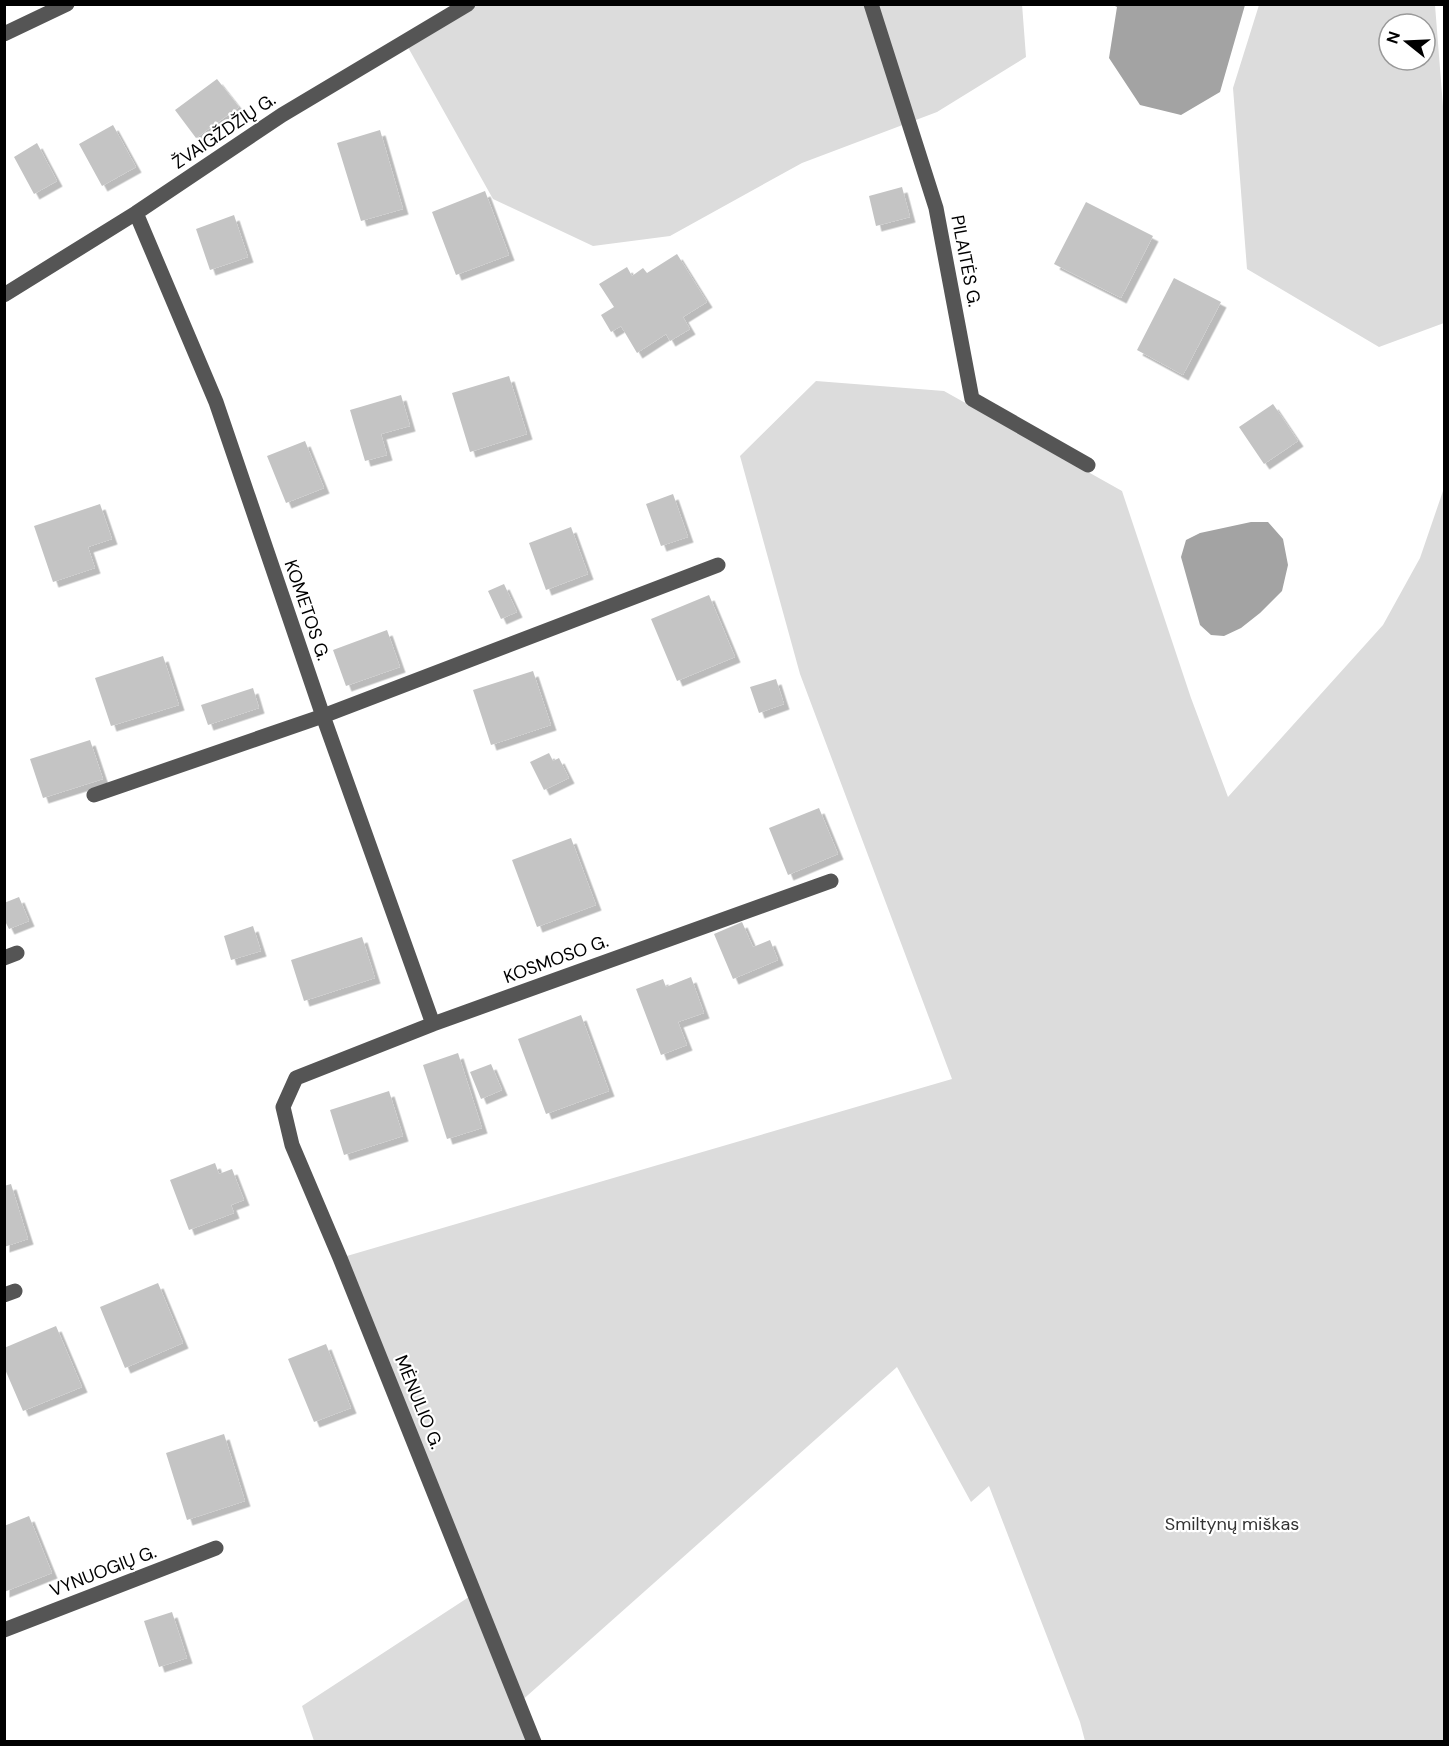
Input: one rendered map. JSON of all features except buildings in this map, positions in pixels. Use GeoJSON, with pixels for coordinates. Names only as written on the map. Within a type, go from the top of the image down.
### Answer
{"type":"FeatureCollection","features":[{"type":"Feature","properties":{"kind":"street"},"geometry":{"type":"LineString","coordinates":[[4,34],[67,4]]}},
{"type":"Feature","properties":{"kind":"street","name":"ŽVAIGŽDŽIŲ G."},"geometry":{"type":"LineString","coordinates":[[4,295],[136,213],[282,115],[468,4]]}},
{"type":"Feature","properties":{"kind":"street","name":"PILAITĖS G."},"geometry":{"type":"LineString","coordinates":[[871,4],[936,208],[972,399],[1088,465]]}},
{"type":"Feature","properties":{"kind":"street","name":"KOMETOS G."},"geometry":{"type":"LineString","coordinates":[[136,213],[216,402],[323,716],[433,1024]]}},
{"type":"Feature","properties":{"kind":"street"},"geometry":{"type":"LineString","coordinates":[[94,795],[323,716],[718,565]]}},
{"type":"Feature","properties":{"kind":"street","name":"KOSMOSO G."},"geometry":{"type":"LineString","coordinates":[[296,1078],[433,1024],[831,881]]}},
{"type":"Feature","properties":{"kind":"street","name":"MĖNULIO G."},"geometry":{"type":"LineString","coordinates":[[296,1078],[283,1107],[292,1145],[340,1258],[534,1742]]}},
{"type":"Feature","properties":{"kind":"street","name":"VYNUOGIŲ G."},"geometry":{"type":"LineString","coordinates":[[4,1630],[216,1548]]}},
{"type":"Feature","properties":{"kind":"green space"},"geometry":{"type":"Polygon","coordinates":[[[1022,4],[1026,57],[937,112],[802,163],[670,236],[593,246],[493,199],[405,42],[468,5],[1022,4]]]}},
{"type":"Feature","properties":{"kind":"green space"},"geometry":{"type":"Polygon","coordinates":[[[1259,5],[1435,5],[1436,12],[1377,12],[1377,72],[1437,72],[1437,30],[1444,119],[1444,323],[1379,347],[1247,269],[1233,88],[1259,5]]]}},
{"type":"Feature","properties":{"kind":"green space","name":"Smiltynų miškas"},"geometry":{"type":"Polygon","coordinates":[[[816,381],[944,391],[1122,491],[1191,698],[1228,797],[1383,625],[1420,558],[1444,488],[1444,1741],[1085,1741],[1080,1722],[989,1486],[971,1502],[897,1367],[519,1703],[534,1741],[314,1741],[302,1706],[475,1593],[340,1258],[952,1079],[800,674],[740,456],[816,381]]]}},
{"type":"Feature","properties":{"kind":"shaded area"},"geometry":{"type":"Polygon","coordinates":[[[1113,5],[1245,5],[1220,92],[1181,115],[1140,105],[1109,58],[1117,7],[1113,5]]]}},
{"type":"Feature","properties":{"kind":"shaded area"},"geometry":{"type":"Polygon","coordinates":[[[1251,522],[1268,522],[1283,539],[1288,565],[1282,591],[1241,628],[1224,636],[1211,635],[1200,625],[1181,557],[1186,540],[1200,533],[1251,522]]]}}]}
